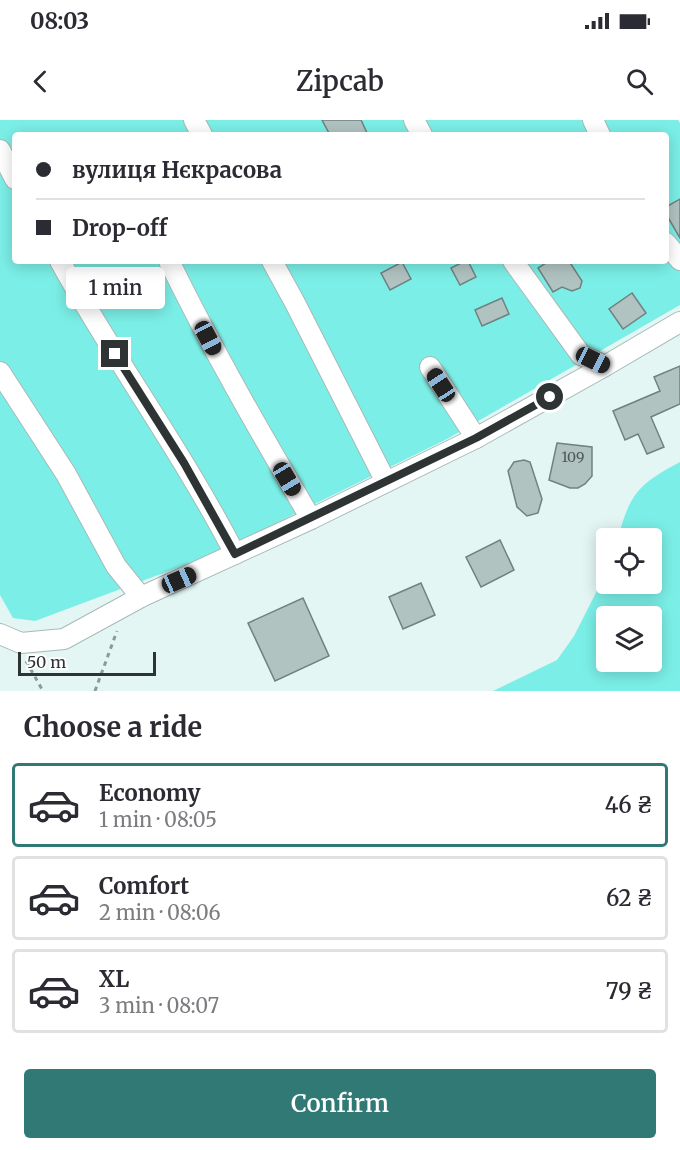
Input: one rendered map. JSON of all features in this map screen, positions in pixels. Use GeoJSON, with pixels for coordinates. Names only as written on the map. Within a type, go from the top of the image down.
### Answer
{"type":"FeatureCollection","features":[{"type":"Feature","properties":{"kind":"street"},"geometry":{"type":"LineString","coordinates":[[0,150],[12,173]]}},
{"type":"Feature","properties":{"kind":"street"},"geometry":{"type":"LineString","coordinates":[[669,247],[680,260]]}},
{"type":"Feature","properties":{"kind":"street"},"geometry":{"type":"LineString","coordinates":[[62,264],[127,374],[184,463],[235,554]]}},
{"type":"Feature","properties":{"kind":"street"},"geometry":{"type":"LineString","coordinates":[[170,264],[252,419],[311,519]]}},
{"type":"Feature","properties":{"kind":"street"},"geometry":{"type":"LineString","coordinates":[[274,264],[386,482]]}},
{"type":"Feature","properties":{"kind":"street"},"geometry":{"type":"LineString","coordinates":[[515,264],[581,355],[605,366]]}},
{"type":"Feature","properties":{"kind":"street"},"geometry":{"type":"LineString","coordinates":[[0,634],[21,643],[64,639],[141,597],[311,519],[476,438],[680,322]]}},
{"type":"Feature","properties":{"kind":"street"},"geometry":{"type":"LineString","coordinates":[[430,367],[476,438]]}},
{"type":"Feature","properties":{"kind":"street"},"geometry":{"type":"LineString","coordinates":[[0,372],[66,474],[116,566],[141,597]]}},
{"type":"Feature","properties":{"kind":"path"},"geometry":{"type":"LineString","coordinates":[[95,691],[118,630]]}},
{"type":"Feature","properties":{"kind":"path"},"geometry":{"type":"LineString","coordinates":[[21,643],[27,663],[43,691]]}},
{"type":"Feature","properties":{"kind":"shaded area"},"geometry":{"type":"Polygon","coordinates":[[[0,120],[678,120],[680,123],[680,305],[447,439],[209,556],[35,621],[13,618],[0,595],[0,120]]]}},
{"type":"Feature","properties":{"kind":"shaded area"},"geometry":{"type":"Polygon","coordinates":[[[680,462],[680,691],[493,691],[557,660],[574,636],[596,593],[662,594],[662,528],[621,528],[627,510],[638,491],[655,477],[680,462]]]}},
{"type":"Feature","properties":{"kind":"building"},"geometry":{"type":"Polygon","coordinates":[[[322,120],[361,120],[367,132],[328,132],[322,120]]]}},
{"type":"Feature","properties":{"kind":"building"},"geometry":{"type":"Polygon","coordinates":[[[680,199],[680,238],[669,219],[669,205],[680,199]]]}},
{"type":"Feature","properties":{"kind":"building"},"geometry":{"type":"Polygon","coordinates":[[[398,264],[403,264],[411,279],[390,290],[381,273],[398,264]]]}},
{"type":"Feature","properties":{"kind":"building"},"geometry":{"type":"Polygon","coordinates":[[[459,264],[470,264],[476,277],[460,285],[451,268],[459,264]]]}},
{"type":"Feature","properties":{"kind":"building"},"geometry":{"type":"Polygon","coordinates":[[[544,264],[571,264],[582,281],[580,288],[572,291],[562,287],[553,292],[538,268],[544,264]]]}},
{"type":"Feature","properties":{"kind":"building"},"geometry":{"type":"Polygon","coordinates":[[[632,293],[646,313],[623,329],[609,309],[632,293]]]}},
{"type":"Feature","properties":{"kind":"building"},"geometry":{"type":"Polygon","coordinates":[[[502,298],[509,314],[482,326],[475,310],[502,298]]]}},
{"type":"Feature","properties":{"kind":"building"},"geometry":{"type":"Polygon","coordinates":[[[680,366],[680,404],[651,417],[664,447],[647,454],[638,434],[625,440],[613,411],[660,391],[654,377],[680,366]]]}},
{"type":"Feature","properties":{"kind":"building"},"geometry":{"type":"Polygon","coordinates":[[[557,443],[592,447],[592,476],[578,488],[570,488],[549,480],[557,443]]]}},
{"type":"Feature","properties":{"kind":"building"},"geometry":{"type":"Polygon","coordinates":[[[524,460],[530,462],[542,499],[538,513],[527,516],[517,507],[508,471],[514,462],[524,460]]]}},
{"type":"Feature","properties":{"kind":"building"},"geometry":{"type":"Polygon","coordinates":[[[500,540],[514,570],[481,587],[466,557],[500,540]]]}},
{"type":"Feature","properties":{"kind":"building"},"geometry":{"type":"Polygon","coordinates":[[[421,583],[435,615],[403,629],[389,597],[421,583]]]}},
{"type":"Feature","properties":{"kind":"building"},"geometry":{"type":"Polygon","coordinates":[[[303,598],[329,656],[275,681],[248,623],[303,598]]]}},
{"type":"Feature","properties":{"kind":"route"},"geometry":{"type":"LineString","coordinates":[[115,354],[184,463],[235,554],[476,438],[550,397]]}}]}
